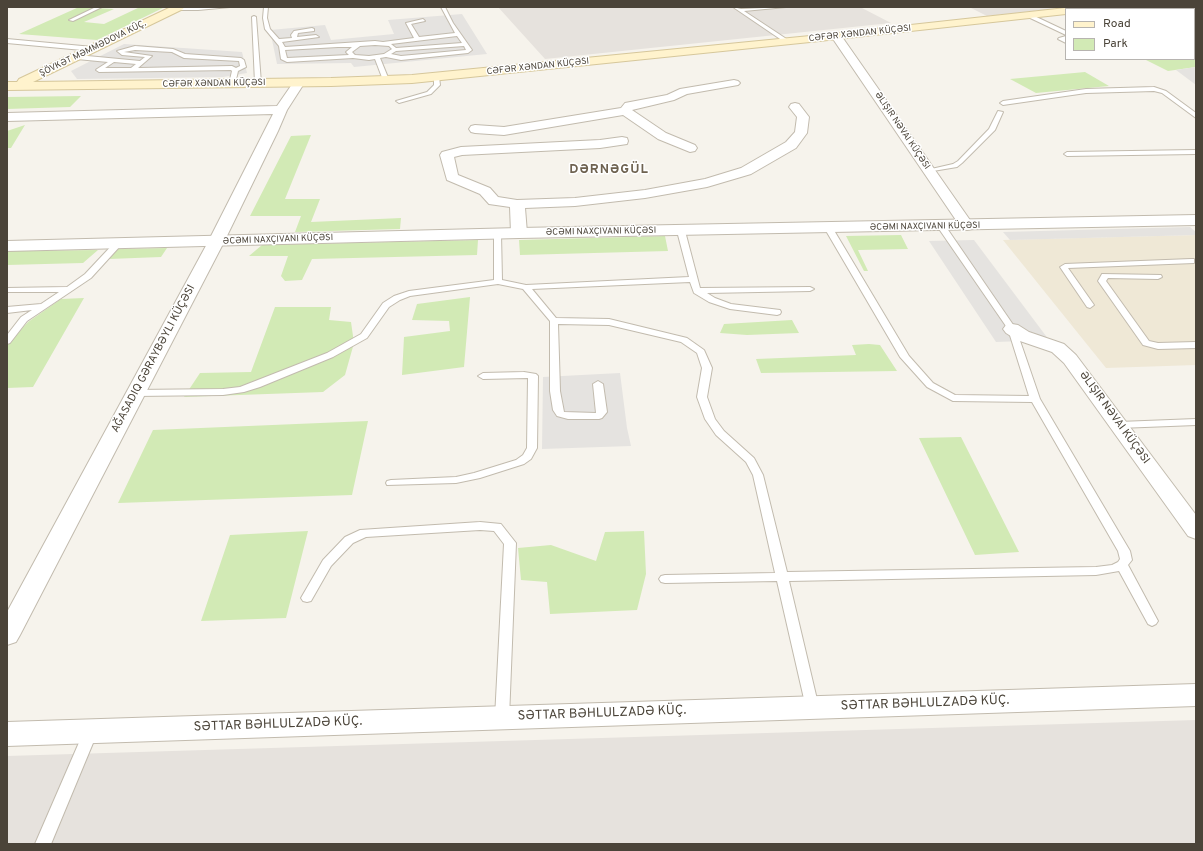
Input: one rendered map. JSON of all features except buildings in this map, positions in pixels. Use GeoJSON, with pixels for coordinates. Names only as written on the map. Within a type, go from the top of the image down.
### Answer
{"type":"FeatureCollection","features":[{"type":"Feature","properties":{"kind":"main road","name":"ŞÖVKƏT MƏMMƏDOVA KÜÇ."},"geometry":{"type":"LineString","coordinates":[[9,87],[77,57],[177,8]]}},
{"type":"Feature","properties":{"kind":"main road","name":"CƏFƏR XƏNDAN KÜÇƏSI"},"geometry":{"type":"LineString","coordinates":[[9,87],[232,84],[386,80],[436,77],[788,42],[1065,11]]}},
{"type":"Feature","properties":{"kind":"street","name":"ƏLIŞIR NƏVAI KÜÇƏSI"},"geometry":{"type":"LineString","coordinates":[[836,36],[967,226]]}},
{"type":"Feature","properties":{"kind":"street"},"geometry":{"type":"LineString","coordinates":[[7,635],[216,242],[272,131],[281,110],[299,82]]}},
{"type":"Feature","properties":{"kind":"street"},"geometry":{"type":"LineString","coordinates":[[475,129],[504,131],[625,112],[630,106],[670,98],[684,91],[734,83]]}},
{"type":"Feature","properties":{"kind":"street"},"geometry":{"type":"LineString","coordinates":[[622,141],[600,144],[461,151],[447,155],[452,177],[485,191],[494,201],[517,204],[574,202],[645,194],[707,183],[746,171],[792,145],[801,133],[803,117],[795,107]]}},
{"type":"Feature","properties":{"kind":"street"},"geometry":{"type":"LineString","coordinates":[[7,117],[281,110]]}},
{"type":"Feature","properties":{"kind":"street"},"geometry":{"type":"LineString","coordinates":[[625,112],[662,136],[690,148]]}},
{"type":"Feature","properties":{"kind":"street"},"geometry":{"type":"LineString","coordinates":[[502,149],[504,131]]}},
{"type":"Feature","properties":{"kind":"street"},"geometry":{"type":"LineString","coordinates":[[517,204],[519,233]]}},
{"type":"Feature","properties":{"kind":"street","name":"ƏCƏMI NAXÇIVANI KÜÇƏSI"},"geometry":{"type":"LineString","coordinates":[[7,246],[216,242],[519,233],[829,229],[1196,220]]}},
{"type":"Feature","properties":{"kind":"street","name":"ƏLIŞIR NƏVAI KÜÇƏSI"},"geometry":{"type":"LineString","coordinates":[[1012,329],[1023,336],[1058,348],[1065,353],[1196,531]]}},
{"type":"Feature","properties":{"kind":"street","name":"SƏTTAR BƏHLULZADƏ KÜÇ."},"geometry":{"type":"LineString","coordinates":[[7,734],[1196,695]]}},
{"type":"Feature","properties":{"kind":"lane"},"geometry":{"type":"LineString","coordinates":[[71,20],[100,7]]}},
{"type":"Feature","properties":{"kind":"lane"},"geometry":{"type":"LineString","coordinates":[[177,8],[198,9],[228,7]]}},
{"type":"Feature","properties":{"kind":"lane"},"geometry":{"type":"LineString","coordinates":[[266,7],[265,18],[268,29],[278,41],[282,49],[284,59],[286,60],[353,56],[363,58],[376,57],[386,55],[395,50],[465,44]]}},
{"type":"Feature","properties":{"kind":"lane"},"geometry":{"type":"LineString","coordinates":[[386,55],[401,58],[466,52],[469,50],[443,7]]}},
{"type":"Feature","properties":{"kind":"lane"},"geometry":{"type":"LineString","coordinates":[[735,7],[788,42]]}},
{"type":"Feature","properties":{"kind":"lane"},"geometry":{"type":"LineString","coordinates":[[740,10],[784,7]]}},
{"type":"Feature","properties":{"kind":"lane"},"geometry":{"type":"LineString","coordinates":[[1028,15],[1065,33]]}},
{"type":"Feature","properties":{"kind":"lane"},"geometry":{"type":"LineString","coordinates":[[254,18],[258,83]]}},
{"type":"Feature","properties":{"kind":"lane"},"geometry":{"type":"LineString","coordinates":[[417,38],[408,23],[423,20]]}},
{"type":"Feature","properties":{"kind":"lane"},"geometry":{"type":"LineString","coordinates":[[295,39],[294,35],[296,32],[312,30]]}},
{"type":"Feature","properties":{"kind":"lane"},"geometry":{"type":"LineString","coordinates":[[282,49],[381,44],[417,38],[459,34]]}},
{"type":"Feature","properties":{"kind":"lane"},"geometry":{"type":"LineString","coordinates":[[278,41],[316,38]]}},
{"type":"Feature","properties":{"kind":"lane"},"geometry":{"type":"LineString","coordinates":[[7,42],[93,49]]}},
{"type":"Feature","properties":{"kind":"lane"},"geometry":{"type":"LineString","coordinates":[[381,44],[390,45],[395,50]]}},
{"type":"Feature","properties":{"kind":"lane"},"geometry":{"type":"LineString","coordinates":[[353,56],[350,54],[349,50],[359,45]]}},
{"type":"Feature","properties":{"kind":"lane"},"geometry":{"type":"LineString","coordinates":[[312,47],[312,59]]}},
{"type":"Feature","properties":{"kind":"lane"},"geometry":{"type":"LineString","coordinates":[[114,60],[99,70],[138,70],[162,70],[232,68],[235,70],[243,67],[240,60],[184,56],[173,51],[135,48],[120,51],[122,53],[149,56],[134,68],[138,70]]}},
{"type":"Feature","properties":{"kind":"lane"},"geometry":{"type":"LineString","coordinates":[[178,59],[184,56]]}},
{"type":"Feature","properties":{"kind":"lane"},"geometry":{"type":"LineString","coordinates":[[77,57],[141,62]]}},
{"type":"Feature","properties":{"kind":"lane"},"geometry":{"type":"LineString","coordinates":[[376,57],[386,80]]}},
{"type":"Feature","properties":{"kind":"lane"},"geometry":{"type":"LineString","coordinates":[[162,70],[173,63]]}},
{"type":"Feature","properties":{"kind":"lane"},"geometry":{"type":"LineString","coordinates":[[232,84],[235,70]]}},
{"type":"Feature","properties":{"kind":"lane"},"geometry":{"type":"LineString","coordinates":[[399,101],[429,92],[437,85],[436,77]]}},
{"type":"Feature","properties":{"kind":"lane"},"geometry":{"type":"LineString","coordinates":[[1003,103],[1086,91],[1154,89],[1164,92],[1196,116]]}},
{"type":"Feature","properties":{"kind":"lane"},"geometry":{"type":"LineString","coordinates":[[929,171],[955,166],[960,162],[992,130],[1000,112]]}},
{"type":"Feature","properties":{"kind":"lane"},"geometry":{"type":"LineString","coordinates":[[1068,154],[1196,152]]}},
{"type":"Feature","properties":{"kind":"lane"},"geometry":{"type":"LineString","coordinates":[[665,580],[782,576],[1096,571],[1114,569],[1122,565],[1126,560],[1124,551],[1035,399],[1012,329],[941,226]]}},
{"type":"Feature","properties":{"kind":"lane"},"geometry":{"type":"LineString","coordinates":[[829,229],[905,357],[930,385],[940,392],[954,398],[1035,399]]}},
{"type":"Feature","properties":{"kind":"lane"},"geometry":{"type":"LineString","coordinates":[[681,231],[697,291],[712,300],[730,306],[777,312]]}},
{"type":"Feature","properties":{"kind":"lane"},"geometry":{"type":"LineString","coordinates":[[497,234],[498,282]]}},
{"type":"Feature","properties":{"kind":"lane"},"geometry":{"type":"LineString","coordinates":[[7,341],[24,319],[46,306],[88,276],[118,244]]}},
{"type":"Feature","properties":{"kind":"lane"},"geometry":{"type":"LineString","coordinates":[[1090,305],[1065,270],[1065,266],[1194,263]]}},
{"type":"Feature","properties":{"kind":"lane"},"geometry":{"type":"LineString","coordinates":[[1158,277],[1105,276],[1102,278],[1102,281],[1146,342],[1158,346],[1196,345]]}},
{"type":"Feature","properties":{"kind":"lane"},"geometry":{"type":"LineString","coordinates":[[136,393],[223,392],[241,390],[257,385],[330,354],[364,336],[386,305],[397,298],[409,294],[498,282],[526,287],[694,279]]}},
{"type":"Feature","properties":{"kind":"lane"},"geometry":{"type":"LineString","coordinates":[[526,287],[554,321],[555,391],[560,414],[568,416],[599,416],[602,412],[598,384]]}},
{"type":"Feature","properties":{"kind":"lane"},"geometry":{"type":"LineString","coordinates":[[7,290],[69,289]]}},
{"type":"Feature","properties":{"kind":"lane"},"geometry":{"type":"LineString","coordinates":[[697,291],[810,290]]}},
{"type":"Feature","properties":{"kind":"lane"},"geometry":{"type":"LineString","coordinates":[[7,310],[46,306]]}},
{"type":"Feature","properties":{"kind":"lane"},"geometry":{"type":"LineString","coordinates":[[554,321],[609,322],[684,340],[701,352],[707,368],[702,397],[710,419],[720,432],[750,460],[758,475],[812,708]]}},
{"type":"Feature","properties":{"kind":"lane"},"geometry":{"type":"LineString","coordinates":[[392,483],[456,480],[476,476],[509,466],[520,462],[527,457],[532,448],[532,376],[483,376]]}},
{"type":"Feature","properties":{"kind":"lane"},"geometry":{"type":"LineString","coordinates":[[1119,425],[1196,422]]}},
{"type":"Feature","properties":{"kind":"lane"},"geometry":{"type":"LineString","coordinates":[[307,598],[327,563],[349,540],[364,533],[480,526],[497,527],[510,543],[502,718]]}},
{"type":"Feature","properties":{"kind":"lane"},"geometry":{"type":"LineString","coordinates":[[1122,565],[1152,621]]}},
{"type":"Feature","properties":{"kind":"lane"},"geometry":{"type":"LineString","coordinates":[[44,844],[91,731]]}},
{"type":"Feature","properties":{"kind":"shaded area"},"geometry":{"type":"Polygon","coordinates":[[[498,7],[873,7],[862,8],[891,23],[545,59],[498,7]]]}},
{"type":"Feature","properties":{"kind":"shaded area"},"geometry":{"type":"Polygon","coordinates":[[[969,7],[1072,7],[987,16],[969,7]]]}},
{"type":"Feature","properties":{"kind":"shaded area"},"geometry":{"type":"Polygon","coordinates":[[[462,14],[487,54],[354,67],[351,63],[277,64],[270,30],[325,25],[331,40],[394,34],[388,20],[462,14]]]}},
{"type":"Feature","properties":{"kind":"shaded area"},"geometry":{"type":"Polygon","coordinates":[[[124,44],[242,52],[247,73],[223,77],[77,79],[71,71],[124,44]]]}},
{"type":"Feature","properties":{"kind":"shaded area"},"geometry":{"type":"Polygon","coordinates":[[[1196,67],[1196,85],[1176,70],[1196,67]]]}},
{"type":"Feature","properties":{"kind":"shaded area"},"geometry":{"type":"Polygon","coordinates":[[[1190,227],[1196,232],[1196,235],[1010,240],[1003,232],[1190,227]]]}},
{"type":"Feature","properties":{"kind":"shaded area"},"geometry":{"type":"Polygon","coordinates":[[[1196,235],[1196,365],[1106,368],[1003,240],[1196,235]]]}},
{"type":"Feature","properties":{"kind":"shaded area"},"geometry":{"type":"Polygon","coordinates":[[[974,240],[1049,340],[996,342],[929,241],[974,240]]]}},
{"type":"Feature","properties":{"kind":"shaded area"},"geometry":{"type":"Polygon","coordinates":[[[620,373],[627,428],[631,446],[542,449],[543,377],[620,373]]]}},
{"type":"Feature","properties":{"kind":"shaded area"},"geometry":{"type":"Polygon","coordinates":[[[1196,720],[1196,844],[7,844],[7,756],[1196,720]]]}},
{"type":"Feature","properties":{"kind":"green space"},"geometry":{"type":"Polygon","coordinates":[[[79,7],[114,9],[84,22],[104,24],[140,7],[165,7],[97,40],[19,34],[79,7]]]}},
{"type":"Feature","properties":{"kind":"green space"},"geometry":{"type":"Polygon","coordinates":[[[1196,7],[1196,67],[1168,71],[1146,60],[1195,60],[1195,8],[1148,8],[1196,7]]]}},
{"type":"Feature","properties":{"kind":"green space"},"geometry":{"type":"Polygon","coordinates":[[[1085,72],[1109,86],[1036,93],[1010,79],[1085,72]]]}},
{"type":"Feature","properties":{"kind":"green space"},"geometry":{"type":"Polygon","coordinates":[[[81,96],[70,107],[7,109],[7,97],[81,96]]]}},
{"type":"Feature","properties":{"kind":"green space"},"geometry":{"type":"Polygon","coordinates":[[[25,125],[11,148],[7,148],[7,131],[25,125]]]}},
{"type":"Feature","properties":{"kind":"green space"},"geometry":{"type":"Polygon","coordinates":[[[311,135],[285,199],[320,199],[311,222],[401,218],[400,229],[295,232],[301,216],[250,216],[291,136],[311,135]]]}},
{"type":"Feature","properties":{"kind":"green space"},"geometry":{"type":"Polygon","coordinates":[[[901,235],[908,249],[858,250],[868,271],[864,271],[846,236],[901,235]]]}},
{"type":"Feature","properties":{"kind":"green space"},"geometry":{"type":"Polygon","coordinates":[[[665,236],[668,251],[520,255],[519,240],[665,236]]]}},
{"type":"Feature","properties":{"kind":"green space"},"geometry":{"type":"Polygon","coordinates":[[[478,240],[477,255],[312,259],[302,280],[285,281],[281,276],[288,256],[249,256],[262,245],[478,240]]]}},
{"type":"Feature","properties":{"kind":"green space"},"geometry":{"type":"Polygon","coordinates":[[[167,248],[161,257],[109,259],[117,249],[167,248]]]}},
{"type":"Feature","properties":{"kind":"green space"},"geometry":{"type":"Polygon","coordinates":[[[98,250],[83,263],[7,265],[7,251],[98,250]]]}},
{"type":"Feature","properties":{"kind":"green space"},"geometry":{"type":"Polygon","coordinates":[[[470,297],[464,367],[402,375],[404,337],[450,331],[449,321],[412,320],[417,304],[470,297]]]}},
{"type":"Feature","properties":{"kind":"green space"},"geometry":{"type":"Polygon","coordinates":[[[84,298],[33,387],[7,388],[7,345],[28,322],[61,299],[84,298]]]}},
{"type":"Feature","properties":{"kind":"green space"},"geometry":{"type":"Polygon","coordinates":[[[275,307],[331,307],[329,320],[351,322],[354,343],[345,375],[323,392],[184,397],[200,373],[251,372],[275,307]]]}},
{"type":"Feature","properties":{"kind":"green space"},"geometry":{"type":"Polygon","coordinates":[[[792,320],[799,333],[747,335],[720,333],[724,324],[792,320]]]}},
{"type":"Feature","properties":{"kind":"green space"},"geometry":{"type":"Polygon","coordinates":[[[852,345],[880,345],[897,371],[761,373],[756,359],[856,355],[852,345]]]}},
{"type":"Feature","properties":{"kind":"green space"},"geometry":{"type":"Polygon","coordinates":[[[368,421],[352,495],[118,503],[153,430],[368,421]]]}},
{"type":"Feature","properties":{"kind":"green space"},"geometry":{"type":"Polygon","coordinates":[[[961,437],[1019,552],[975,555],[919,438],[961,437]]]}},
{"type":"Feature","properties":{"kind":"green space"},"geometry":{"type":"Polygon","coordinates":[[[308,531],[286,618],[201,621],[230,535],[308,531]]]}},
{"type":"Feature","properties":{"kind":"green space"},"geometry":{"type":"Polygon","coordinates":[[[644,531],[646,574],[637,610],[550,614],[547,582],[521,580],[518,548],[551,545],[596,561],[605,532],[644,531]]]}},
{"type":"Feature","properties":{"kind":"district","name":"DƏRNƏGÜL"},"geometry":{"type":"Point","coordinates":[609,170]}}]}
